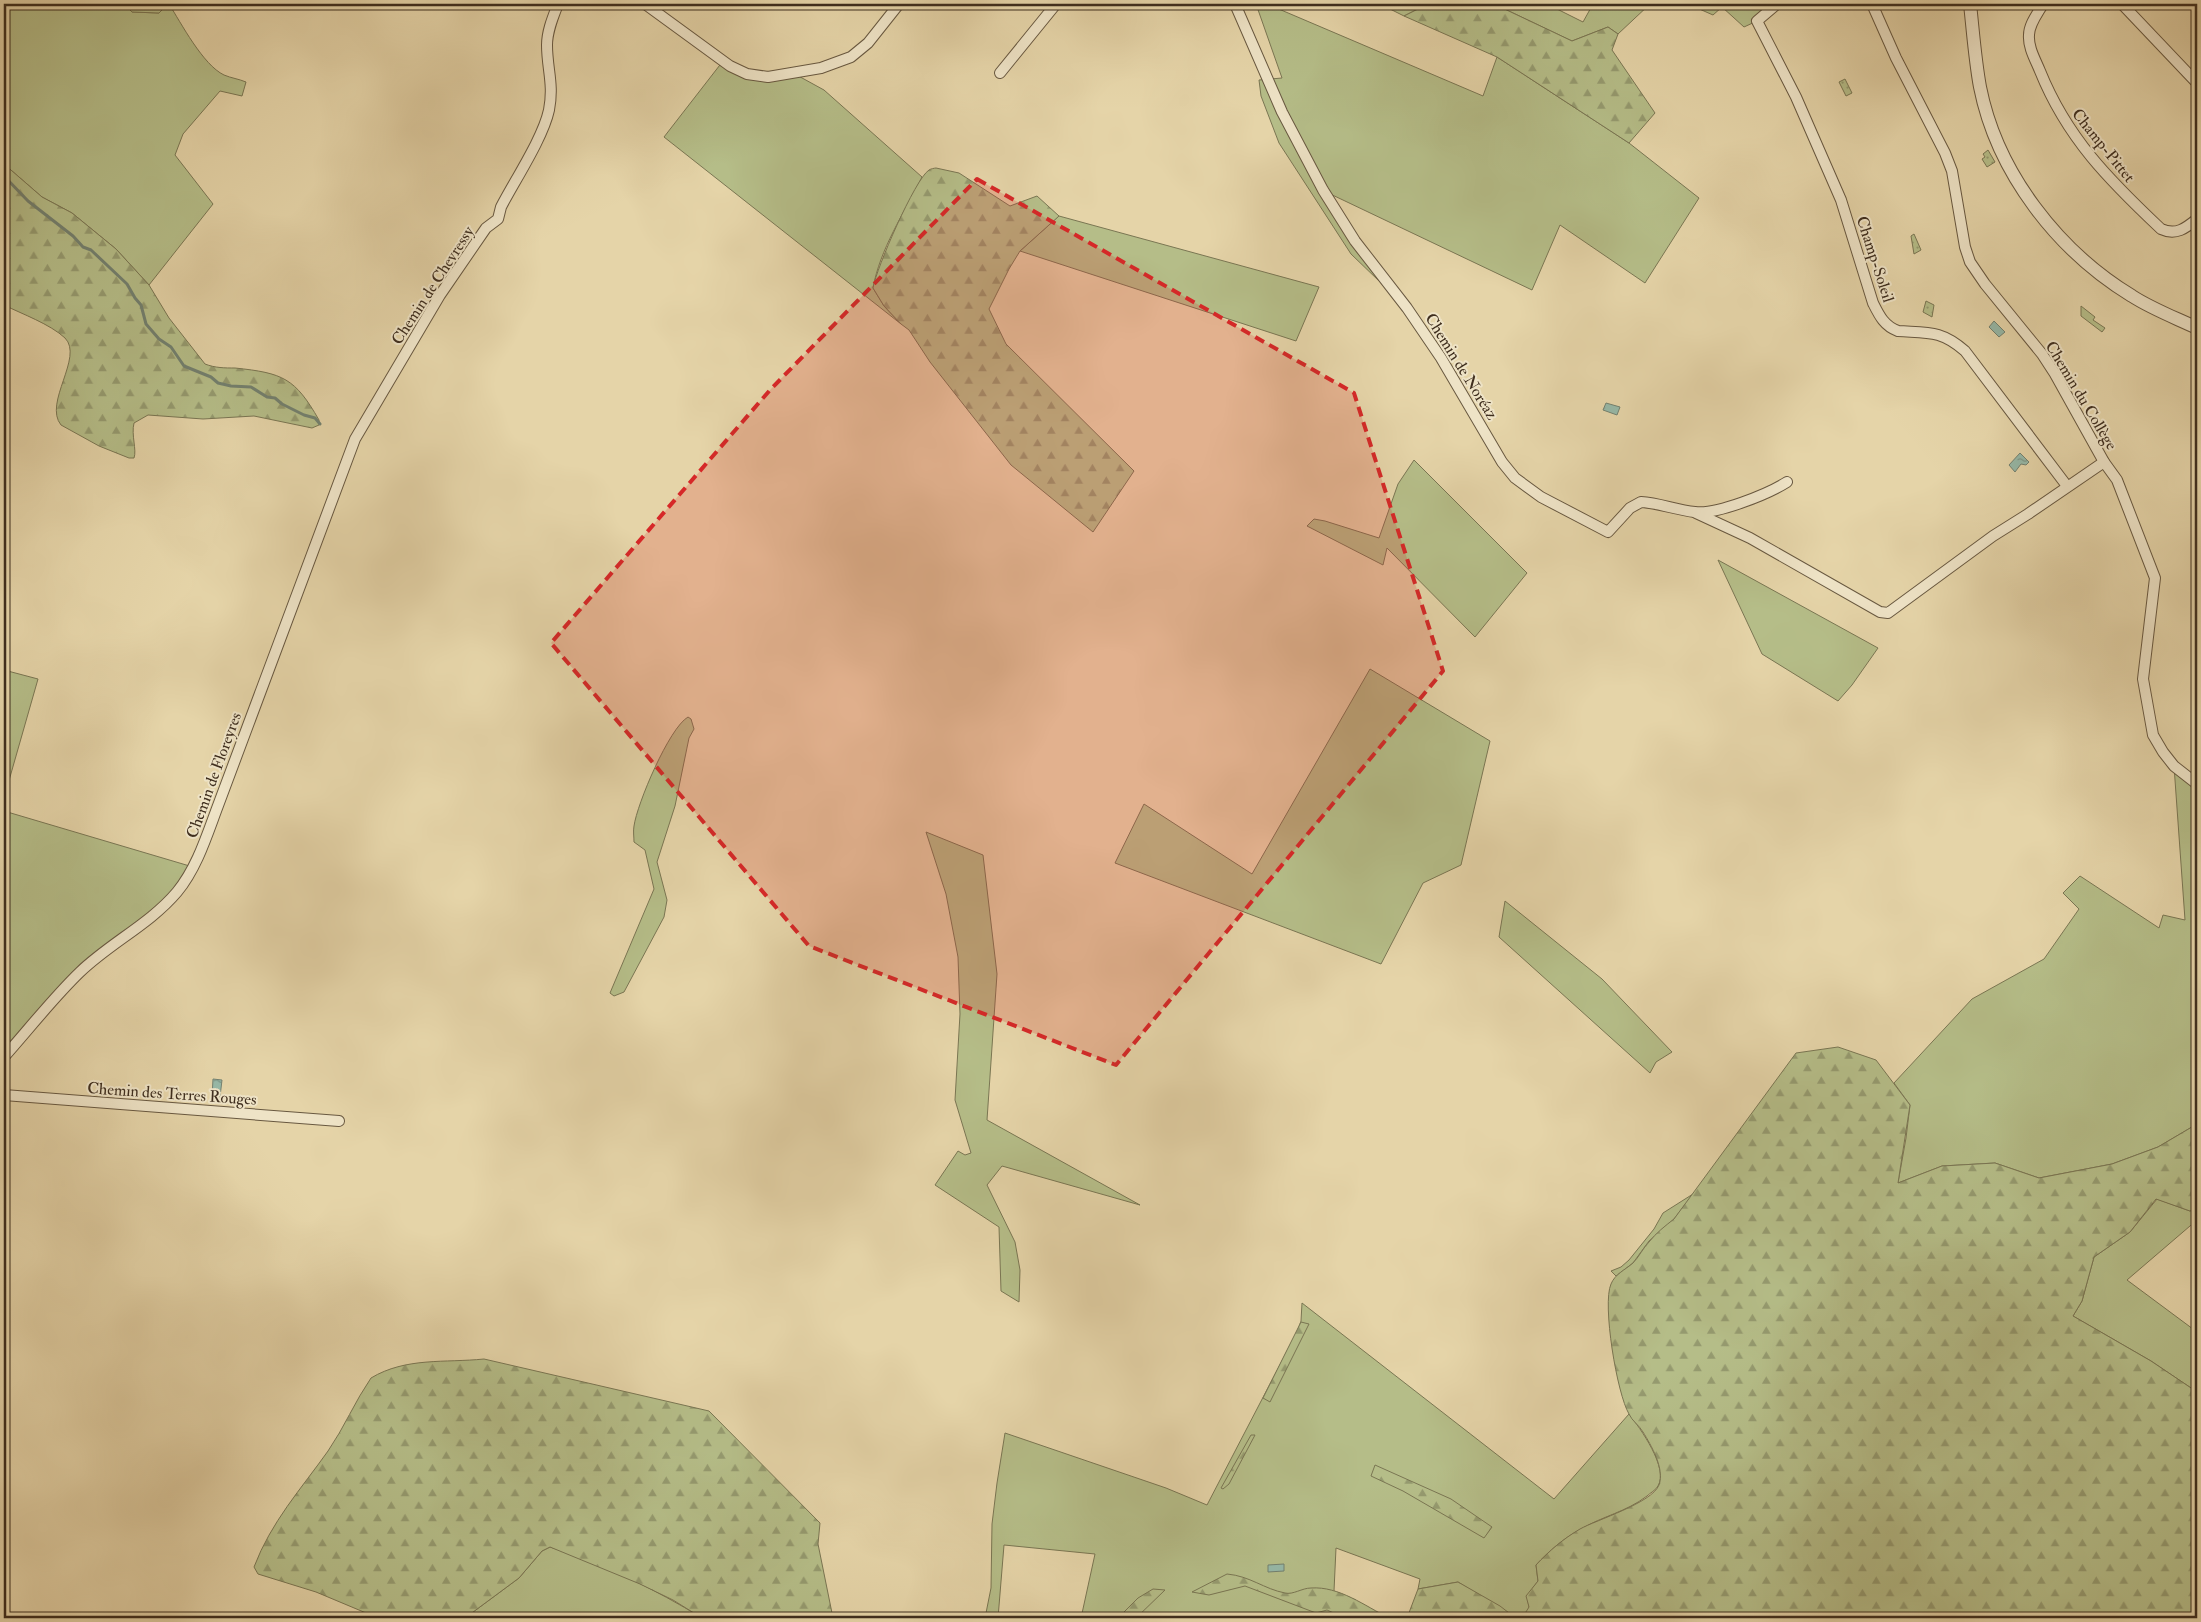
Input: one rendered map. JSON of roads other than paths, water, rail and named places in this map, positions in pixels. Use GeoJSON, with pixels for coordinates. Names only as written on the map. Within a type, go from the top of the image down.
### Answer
{"type":"FeatureCollection","features":[{"type":"Feature","properties":{"kind":"street","name":"Chemin de Chevressy"},"geometry":{"type":"LineString","coordinates":[[355,439],[440,295],[486,228],[498,219],[501,207],[541,130],[548,111],[552,86],[547,43],[550,23],[558,4]]}},
{"type":"Feature","properties":{"kind":"street"},"geometry":{"type":"LineString","coordinates":[[645,4],[730,66],[747,74],[768,77],[821,68],[851,57],[868,42],[900,4]]}},
{"type":"Feature","properties":{"kind":"street"},"geometry":{"type":"LineString","coordinates":[[1000,72],[1056,4]]}},
{"type":"Feature","properties":{"kind":"street","name":"Chemin de Noréaz"},"geometry":{"type":"LineString","coordinates":[[1235,4],[1282,112],[1323,190],[1355,241],[1407,308],[1441,358],[1502,462],[1515,478],[1541,497],[1608,532],[1630,508],[1641,502],[1696,513],[1750,500],[1774,491],[1787,482]]}},
{"type":"Feature","properties":{"kind":"street","name":"Champ-Soleil"},"geometry":{"type":"LineString","coordinates":[[1775,4],[1757,21],[1796,97],[1842,204],[1878,314],[1892,329],[1940,334],[1952,340],[1965,351],[2067,486]]}},
{"type":"Feature","properties":{"kind":"street","name":"Chemin du Collège"},"geometry":{"type":"LineString","coordinates":[[1872,4],[1896,58],[1945,153],[1952,171],[1965,247],[1970,262],[1984,284],[2042,354],[2104,462],[2117,480],[2155,578],[2143,679],[2153,735],[2174,766],[2197,784]]}},
{"type":"Feature","properties":{"kind":"street"},"geometry":{"type":"LineString","coordinates":[[1970,4],[1980,87],[1985,108],[2010,167],[2036,209],[2058,236],[2099,274],[2134,298],[2197,328]]}},
{"type":"Feature","properties":{"kind":"street","name":"Champ-Pittet"},"geometry":{"type":"LineString","coordinates":[[2043,4],[2029,30],[2029,45],[2052,101],[2078,141],[2120,191],[2161,229],[2169,233],[2178,232],[2197,219]]}},
{"type":"Feature","properties":{"kind":"street"},"geometry":{"type":"LineString","coordinates":[[2122,4],[2197,83]]}},
{"type":"Feature","properties":{"kind":"street","name":"Chemin de Floreyres"},"geometry":{"type":"LineString","coordinates":[[4,1057],[79,973],[163,905],[176,893],[189,874],[207,835],[355,439]]}},
{"type":"Feature","properties":{"kind":"street"},"geometry":{"type":"LineString","coordinates":[[1696,513],[1750,538],[1880,612],[1888,612],[1992,536],[2104,462]]}},
{"type":"Feature","properties":{"kind":"street","name":"Chemin des Terres Rouges"},"geometry":{"type":"LineString","coordinates":[[4,1095],[339,1121]]}},
{"type":"Feature","properties":{"kind":"water"},"geometry":{"type":"Polygon","coordinates":[[[1994,321],[2005,332],[1999,337],[1989,327],[1994,321]]]}},
{"type":"Feature","properties":{"kind":"water"},"geometry":{"type":"Polygon","coordinates":[[[1606,403],[1620,407],[1617,415],[1603,410],[1606,403]]]}},
{"type":"Feature","properties":{"kind":"water"},"geometry":{"type":"Polygon","coordinates":[[[2020,453],[2029,462],[2026,465],[2021,464],[2015,472],[2009,465],[2020,453]]]}},
{"type":"Feature","properties":{"kind":"water"},"geometry":{"type":"Polygon","coordinates":[[[213,1079],[222,1080],[220,1097],[212,1097],[213,1079]]]}},
{"type":"Feature","properties":{"kind":"water"},"geometry":{"type":"Polygon","coordinates":[[[1284,1564],[1284,1571],[1268,1572],[1268,1565],[1284,1564]]]}},
{"type":"Feature","properties":{"kind":"waterway"},"geometry":{"type":"LineString","coordinates":[[4,176],[28,201],[73,236],[83,247],[91,250],[127,284],[141,305],[146,324],[159,339],[171,347],[184,366],[211,377],[218,383],[251,387],[304,415],[315,418],[320,424]]}}]}
